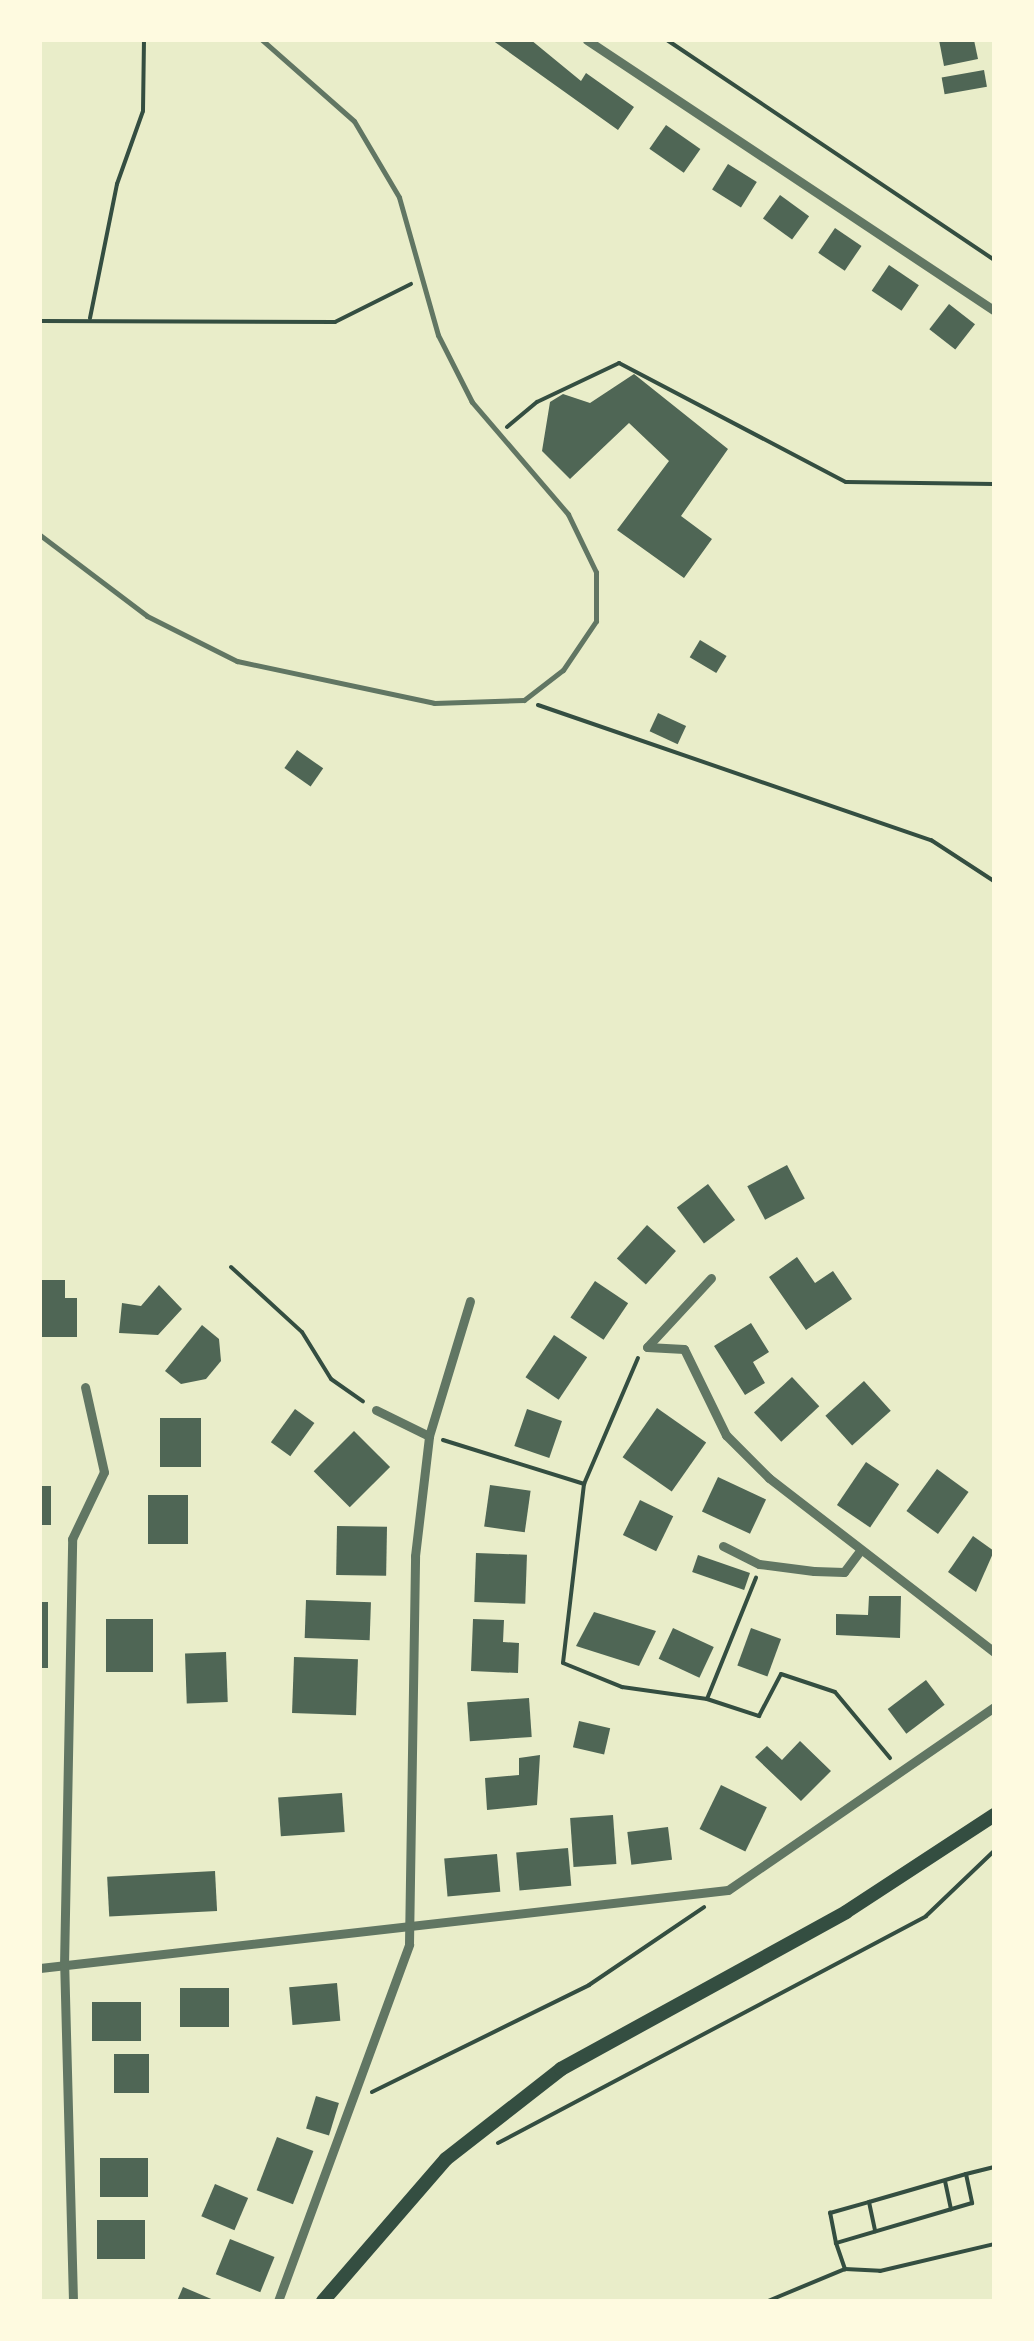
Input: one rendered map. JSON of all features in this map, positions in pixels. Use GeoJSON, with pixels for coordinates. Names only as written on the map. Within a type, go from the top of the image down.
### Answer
{"type":"FeatureCollection","features":[{"type":"Feature","properties":{"kind":"main road"},"geometry":{"type":"LineString","coordinates":[[323,2301],[446,2159],[561,2068],[846,1912],[994,1815]]}},
{"type":"Feature","properties":{"kind":"street"},"geometry":{"type":"LineString","coordinates":[[587,40],[994,310]]}},
{"type":"Feature","properties":{"kind":"street"},"geometry":{"type":"LineString","coordinates":[[711,1278],[647,1347],[684,1349],[726,1436],[858,1552],[994,1652]]}},
{"type":"Feature","properties":{"kind":"street"},"geometry":{"type":"LineString","coordinates":[[278,2301],[358,2097],[410,1928],[415,1556],[429,1436],[470,1301]]}},
{"type":"Feature","properties":{"kind":"street"},"geometry":{"type":"LineString","coordinates":[[73,2301],[64,1966],[72,1539],[104,1472],[85,1388]]}},
{"type":"Feature","properties":{"kind":"street"},"geometry":{"type":"LineString","coordinates":[[376,1410],[429,1436]]}},
{"type":"Feature","properties":{"kind":"street"},"geometry":{"type":"LineString","coordinates":[[723,1546],[759,1564],[814,1572],[844,1572],[858,1552]]}},
{"type":"Feature","properties":{"kind":"street"},"geometry":{"type":"LineString","coordinates":[[40,1968],[728,1890],[994,1708]]}},
{"type":"Feature","properties":{"kind":"lane"},"geometry":{"type":"LineString","coordinates":[[40,535],[147,616],[237,661],[434,703],[524,700],[582,649],[596,621],[596,572],[568,514],[499,434],[438,336],[399,197],[354,121],[262,40]]}},
{"type":"Feature","properties":{"kind":"path"},"geometry":{"type":"LineString","coordinates":[[90,318],[117,184],[143,112],[144,40]]}},
{"type":"Feature","properties":{"kind":"path"},"geometry":{"type":"LineString","coordinates":[[667,40],[994,260]]}},
{"type":"Feature","properties":{"kind":"path"},"geometry":{"type":"LineString","coordinates":[[40,322],[90,318],[335,322],[424,278]]}},
{"type":"Feature","properties":{"kind":"path"},"geometry":{"type":"LineString","coordinates":[[499,434],[538,402],[619,363],[846,482],[994,484]]}},
{"type":"Feature","properties":{"kind":"path"},"geometry":{"type":"LineString","coordinates":[[524,700],[931,840],[994,881]]}},
{"type":"Feature","properties":{"kind":"path"},"geometry":{"type":"LineString","coordinates":[[231,1267],[302,1332],[331,1379],[376,1410]]}},
{"type":"Feature","properties":{"kind":"path"},"geometry":{"type":"LineString","coordinates":[[629,1368],[584,1484],[563,1663],[622,1687],[707,1700],[759,1716],[780,1674],[835,1692],[903,1773]]}},
{"type":"Feature","properties":{"kind":"path"},"geometry":{"type":"LineString","coordinates":[[429,1436],[584,1484]]}},
{"type":"Feature","properties":{"kind":"path"},"geometry":{"type":"LineString","coordinates":[[707,1700],[756,1580]]}},
{"type":"Feature","properties":{"kind":"path"},"geometry":{"type":"LineString","coordinates":[[478,2150],[926,1916],[994,1851]]}},
{"type":"Feature","properties":{"kind":"path"},"geometry":{"type":"LineString","coordinates":[[358,2097],[588,1985],[728,1890]]}},
{"type":"Feature","properties":{"kind":"path"},"geometry":{"type":"LineString","coordinates":[[845,2270],[830,2213],[994,2166]]}},
{"type":"Feature","properties":{"kind":"path"},"geometry":{"type":"LineString","coordinates":[[836,2242],[972,2204],[966,2174]]}},
{"type":"Feature","properties":{"kind":"path"},"geometry":{"type":"LineString","coordinates":[[945,2180],[952,2209]]}},
{"type":"Feature","properties":{"kind":"path"},"geometry":{"type":"LineString","coordinates":[[869,2202],[875,2231]]}},
{"type":"Feature","properties":{"kind":"path"},"geometry":{"type":"LineString","coordinates":[[768,2301],[845,2270],[880,2271],[994,2244]]}},
{"type":"Feature","properties":{"kind":"building"},"geometry":{"type":"Polygon","coordinates":[[[492,40],[531,40],[581,81],[586,73],[634,107],[618,130],[492,40]]]}},
{"type":"Feature","properties":{"kind":"building"},"geometry":{"type":"Polygon","coordinates":[[[939,40],[974,40],[978,59],[944,66],[939,40]]]}},
{"type":"Feature","properties":{"kind":"building"},"geometry":{"type":"Polygon","coordinates":[[[984,70],[987,87],[945,94],[942,77],[984,70]]]}},
{"type":"Feature","properties":{"kind":"building"},"geometry":{"type":"Polygon","coordinates":[[[666,125],[700,149],[684,173],[649,149],[666,125]]]}},
{"type":"Feature","properties":{"kind":"building"},"geometry":{"type":"Polygon","coordinates":[[[728,164],[757,182],[741,207],[712,189],[728,164]]]}},
{"type":"Feature","properties":{"kind":"building"},"geometry":{"type":"Polygon","coordinates":[[[780,195],[809,216],[792,240],[763,218],[780,195]]]}},
{"type":"Feature","properties":{"kind":"building"},"geometry":{"type":"Polygon","coordinates":[[[835,228],[862,246],[845,271],[818,253],[835,228]]]}},
{"type":"Feature","properties":{"kind":"building"},"geometry":{"type":"Polygon","coordinates":[[[889,265],[919,285],[902,311],[872,291],[889,265]]]}},
{"type":"Feature","properties":{"kind":"building"},"geometry":{"type":"Polygon","coordinates":[[[949,304],[975,324],[955,350],[929,329],[949,304]]]}},
{"type":"Feature","properties":{"kind":"building"},"geometry":{"type":"Polygon","coordinates":[[[634,374],[728,449],[681,516],[712,539],[684,578],[617,530],[669,461],[629,423],[570,479],[542,451],[550,402],[563,394],[590,403],[634,374]]]}},
{"type":"Feature","properties":{"kind":"building"},"geometry":{"type":"Polygon","coordinates":[[[700,640],[727,656],[716,673],[690,657],[700,640]]]}},
{"type":"Feature","properties":{"kind":"building"},"geometry":{"type":"Polygon","coordinates":[[[658,713],[686,726],[678,744],[650,731],[658,713]]]}},
{"type":"Feature","properties":{"kind":"building"},"geometry":{"type":"Polygon","coordinates":[[[297,750],[323,768],[311,786],[284,768],[297,750]]]}},
{"type":"Feature","properties":{"kind":"building"},"geometry":{"type":"Polygon","coordinates":[[[787,1165],[805,1199],[765,1220],[747,1186],[787,1165]]]}},
{"type":"Feature","properties":{"kind":"building"},"geometry":{"type":"Polygon","coordinates":[[[708,1184],[735,1220],[704,1243],[677,1207],[708,1184]]]}},
{"type":"Feature","properties":{"kind":"building"},"geometry":{"type":"Polygon","coordinates":[[[647,1225],[676,1251],[646,1285],[617,1258],[647,1225]]]}},
{"type":"Feature","properties":{"kind":"building"},"geometry":{"type":"Polygon","coordinates":[[[797,1257],[815,1283],[833,1271],[852,1299],[806,1330],[769,1277],[797,1257]]]}},
{"type":"Feature","properties":{"kind":"building"},"geometry":{"type":"Polygon","coordinates":[[[40,1280],[65,1280],[65,1298],[77,1298],[77,1337],[40,1337],[40,1280]]]}},
{"type":"Feature","properties":{"kind":"building"},"geometry":{"type":"Polygon","coordinates":[[[595,1281],[628,1303],[604,1340],[570,1317],[595,1281]]]}},
{"type":"Feature","properties":{"kind":"building"},"geometry":{"type":"Polygon","coordinates":[[[159,1285],[182,1309],[158,1335],[119,1333],[122,1303],[141,1306],[159,1285]]]}},
{"type":"Feature","properties":{"kind":"building"},"geometry":{"type":"Polygon","coordinates":[[[751,1323],[769,1352],[753,1362],[765,1383],[745,1395],[714,1346],[751,1323]]]}},
{"type":"Feature","properties":{"kind":"building"},"geometry":{"type":"Polygon","coordinates":[[[202,1325],[219,1339],[221,1361],[206,1379],[181,1384],[165,1371],[202,1325]]]}},
{"type":"Feature","properties":{"kind":"building"},"geometry":{"type":"Polygon","coordinates":[[[554,1335],[587,1357],[559,1400],[525,1377],[554,1335]]]}},
{"type":"Feature","properties":{"kind":"building"},"geometry":{"type":"Polygon","coordinates":[[[792,1377],[819,1406],[781,1442],[754,1412],[792,1377]]]}},
{"type":"Feature","properties":{"kind":"building"},"geometry":{"type":"Polygon","coordinates":[[[864,1381],[891,1411],[852,1446],[825,1416],[864,1381]]]}},
{"type":"Feature","properties":{"kind":"building"},"geometry":{"type":"Polygon","coordinates":[[[657,1408],[706,1442],[672,1492],[623,1457],[657,1408]]]}},
{"type":"Feature","properties":{"kind":"building"},"geometry":{"type":"Polygon","coordinates":[[[295,1409],[314,1423],[290,1456],[271,1442],[295,1409]]]}},
{"type":"Feature","properties":{"kind":"building"},"geometry":{"type":"Polygon","coordinates":[[[527,1409],[562,1421],[549,1458],[514,1446],[527,1409]]]}},
{"type":"Feature","properties":{"kind":"building"},"geometry":{"type":"Polygon","coordinates":[[[160,1418],[201,1418],[201,1467],[160,1467],[160,1418]]]}},
{"type":"Feature","properties":{"kind":"building"},"geometry":{"type":"Polygon","coordinates":[[[354,1431],[390,1467],[350,1507],[314,1471],[354,1431]]]}},
{"type":"Feature","properties":{"kind":"building"},"geometry":{"type":"Polygon","coordinates":[[[866,1462],[899,1484],[870,1527],[837,1505],[866,1462]]]}},
{"type":"Feature","properties":{"kind":"building"},"geometry":{"type":"Polygon","coordinates":[[[937,1469],[969,1492],[938,1534],[906,1511],[937,1469]]]}},
{"type":"Feature","properties":{"kind":"building"},"geometry":{"type":"Polygon","coordinates":[[[718,1477],[766,1499],[750,1534],[702,1511],[718,1477]]]}},
{"type":"Feature","properties":{"kind":"building"},"geometry":{"type":"Polygon","coordinates":[[[490,1485],[531,1491],[525,1532],[484,1527],[490,1485]]]}},
{"type":"Feature","properties":{"kind":"building"},"geometry":{"type":"Polygon","coordinates":[[[40,1486],[51,1486],[51,1525],[40,1525],[40,1486]]]}},
{"type":"Feature","properties":{"kind":"building"},"geometry":{"type":"Polygon","coordinates":[[[148,1495],[188,1495],[188,1544],[148,1544],[148,1495]]]}},
{"type":"Feature","properties":{"kind":"building"},"geometry":{"type":"Polygon","coordinates":[[[640,1500],[673,1516],[656,1551],[623,1535],[640,1500]]]}},
{"type":"Feature","properties":{"kind":"building"},"geometry":{"type":"Polygon","coordinates":[[[337,1526],[387,1527],[386,1576],[336,1575],[337,1526]]]}},
{"type":"Feature","properties":{"kind":"building"},"geometry":{"type":"Polygon","coordinates":[[[973,1536],[994,1551],[976,1592],[948,1572],[973,1536]]]}},
{"type":"Feature","properties":{"kind":"building"},"geometry":{"type":"Polygon","coordinates":[[[476,1553],[527,1555],[525,1604],[474,1602],[476,1553]]]}},
{"type":"Feature","properties":{"kind":"building"},"geometry":{"type":"Polygon","coordinates":[[[698,1555],[750,1573],[744,1590],[692,1572],[698,1555]]]}},
{"type":"Feature","properties":{"kind":"building"},"geometry":{"type":"Polygon","coordinates":[[[869,1596],[901,1596],[900,1638],[836,1635],[836,1614],[868,1615],[869,1596]]]}},
{"type":"Feature","properties":{"kind":"building"},"geometry":{"type":"Polygon","coordinates":[[[306,1600],[371,1602],[370,1640],[305,1638],[306,1600]]]}},
{"type":"Feature","properties":{"kind":"building"},"geometry":{"type":"Polygon","coordinates":[[[40,1602],[48,1602],[48,1668],[40,1668],[40,1602]]]}},
{"type":"Feature","properties":{"kind":"building"},"geometry":{"type":"Polygon","coordinates":[[[594,1612],[656,1631],[639,1666],[576,1646],[594,1612]]]}},
{"type":"Feature","properties":{"kind":"building"},"geometry":{"type":"Polygon","coordinates":[[[106,1619],[153,1619],[153,1672],[106,1672],[106,1619]]]}},
{"type":"Feature","properties":{"kind":"building"},"geometry":{"type":"Polygon","coordinates":[[[473,1619],[504,1620],[503,1642],[519,1643],[518,1673],[471,1671],[473,1619]]]}},
{"type":"Feature","properties":{"kind":"building"},"geometry":{"type":"Polygon","coordinates":[[[673,1628],[714,1647],[699,1678],[659,1659],[673,1628]]]}},
{"type":"Feature","properties":{"kind":"building"},"geometry":{"type":"Polygon","coordinates":[[[751,1628],[781,1639],[767,1677],[737,1666],[751,1628]]]}},
{"type":"Feature","properties":{"kind":"building"},"geometry":{"type":"Polygon","coordinates":[[[226,1652],[228,1702],[187,1703],[185,1653],[226,1652]]]}},
{"type":"Feature","properties":{"kind":"building"},"geometry":{"type":"Polygon","coordinates":[[[294,1657],[358,1659],[356,1715],[292,1713],[294,1657]]]}},
{"type":"Feature","properties":{"kind":"building"},"geometry":{"type":"Polygon","coordinates":[[[926,1680],[945,1705],[906,1734],[888,1709],[926,1680]]]}},
{"type":"Feature","properties":{"kind":"building"},"geometry":{"type":"Polygon","coordinates":[[[529,1698],[532,1737],[470,1741],[467,1702],[529,1698]]]}},
{"type":"Feature","properties":{"kind":"building"},"geometry":{"type":"Polygon","coordinates":[[[579,1721],[610,1728],[604,1755],[573,1747],[579,1721]]]}},
{"type":"Feature","properties":{"kind":"building"},"geometry":{"type":"Polygon","coordinates":[[[800,1741],[831,1771],[801,1801],[755,1757],[767,1746],[782,1760],[800,1741]]]}},
{"type":"Feature","properties":{"kind":"building"},"geometry":{"type":"Polygon","coordinates":[[[540,1755],[537,1805],[487,1810],[485,1778],[519,1775],[519,1758],[540,1755]]]}},
{"type":"Feature","properties":{"kind":"building"},"geometry":{"type":"Polygon","coordinates":[[[721,1785],[767,1807],[745,1851],[700,1829],[721,1785]]]}},
{"type":"Feature","properties":{"kind":"building"},"geometry":{"type":"Polygon","coordinates":[[[342,1793],[345,1832],[281,1836],[278,1797],[342,1793]]]}},
{"type":"Feature","properties":{"kind":"building"},"geometry":{"type":"Polygon","coordinates":[[[613,1815],[616,1864],[574,1867],[570,1818],[613,1815]]]}},
{"type":"Feature","properties":{"kind":"building"},"geometry":{"type":"Polygon","coordinates":[[[668,1827],[672,1860],[631,1865],[627,1832],[668,1827]]]}},
{"type":"Feature","properties":{"kind":"building"},"geometry":{"type":"Polygon","coordinates":[[[568,1848],[571,1886],[520,1890],[516,1853],[568,1848]]]}},
{"type":"Feature","properties":{"kind":"building"},"geometry":{"type":"Polygon","coordinates":[[[497,1854],[500,1892],[448,1896],[444,1859],[497,1854]]]}},
{"type":"Feature","properties":{"kind":"building"},"geometry":{"type":"Polygon","coordinates":[[[215,1871],[217,1911],[109,1917],[107,1877],[215,1871]]]}},
{"type":"Feature","properties":{"kind":"building"},"geometry":{"type":"Polygon","coordinates":[[[337,1983],[340,2021],[292,2025],[289,1987],[337,1983]]]}},
{"type":"Feature","properties":{"kind":"building"},"geometry":{"type":"Polygon","coordinates":[[[180,1988],[229,1988],[229,2027],[180,2027],[180,1988]]]}},
{"type":"Feature","properties":{"kind":"building"},"geometry":{"type":"Polygon","coordinates":[[[92,2002],[141,2002],[141,2041],[92,2041],[92,2002]]]}},
{"type":"Feature","properties":{"kind":"building"},"geometry":{"type":"Polygon","coordinates":[[[114,2054],[149,2054],[149,2093],[114,2093],[114,2054]]]}},
{"type":"Feature","properties":{"kind":"building"},"geometry":{"type":"Polygon","coordinates":[[[316,2096],[339,2103],[329,2136],[306,2129],[316,2096]]]}},
{"type":"Feature","properties":{"kind":"building"},"geometry":{"type":"Polygon","coordinates":[[[277,2137],[313,2151],[293,2204],[257,2190],[277,2137]]]}},
{"type":"Feature","properties":{"kind":"building"},"geometry":{"type":"Polygon","coordinates":[[[100,2158],[148,2158],[148,2197],[100,2197],[100,2158]]]}},
{"type":"Feature","properties":{"kind":"building"},"geometry":{"type":"Polygon","coordinates":[[[215,2184],[248,2198],[234,2230],[201,2216],[215,2184]]]}},
{"type":"Feature","properties":{"kind":"building"},"geometry":{"type":"Polygon","coordinates":[[[97,2220],[145,2220],[145,2259],[97,2259],[97,2220]]]}},
{"type":"Feature","properties":{"kind":"building"},"geometry":{"type":"Polygon","coordinates":[[[230,2239],[275,2257],[260,2292],[216,2274],[230,2239]]]}},
{"type":"Feature","properties":{"kind":"building"},"geometry":{"type":"Polygon","coordinates":[[[183,2287],[216,2301],[177,2301],[183,2287]]]}}]}
